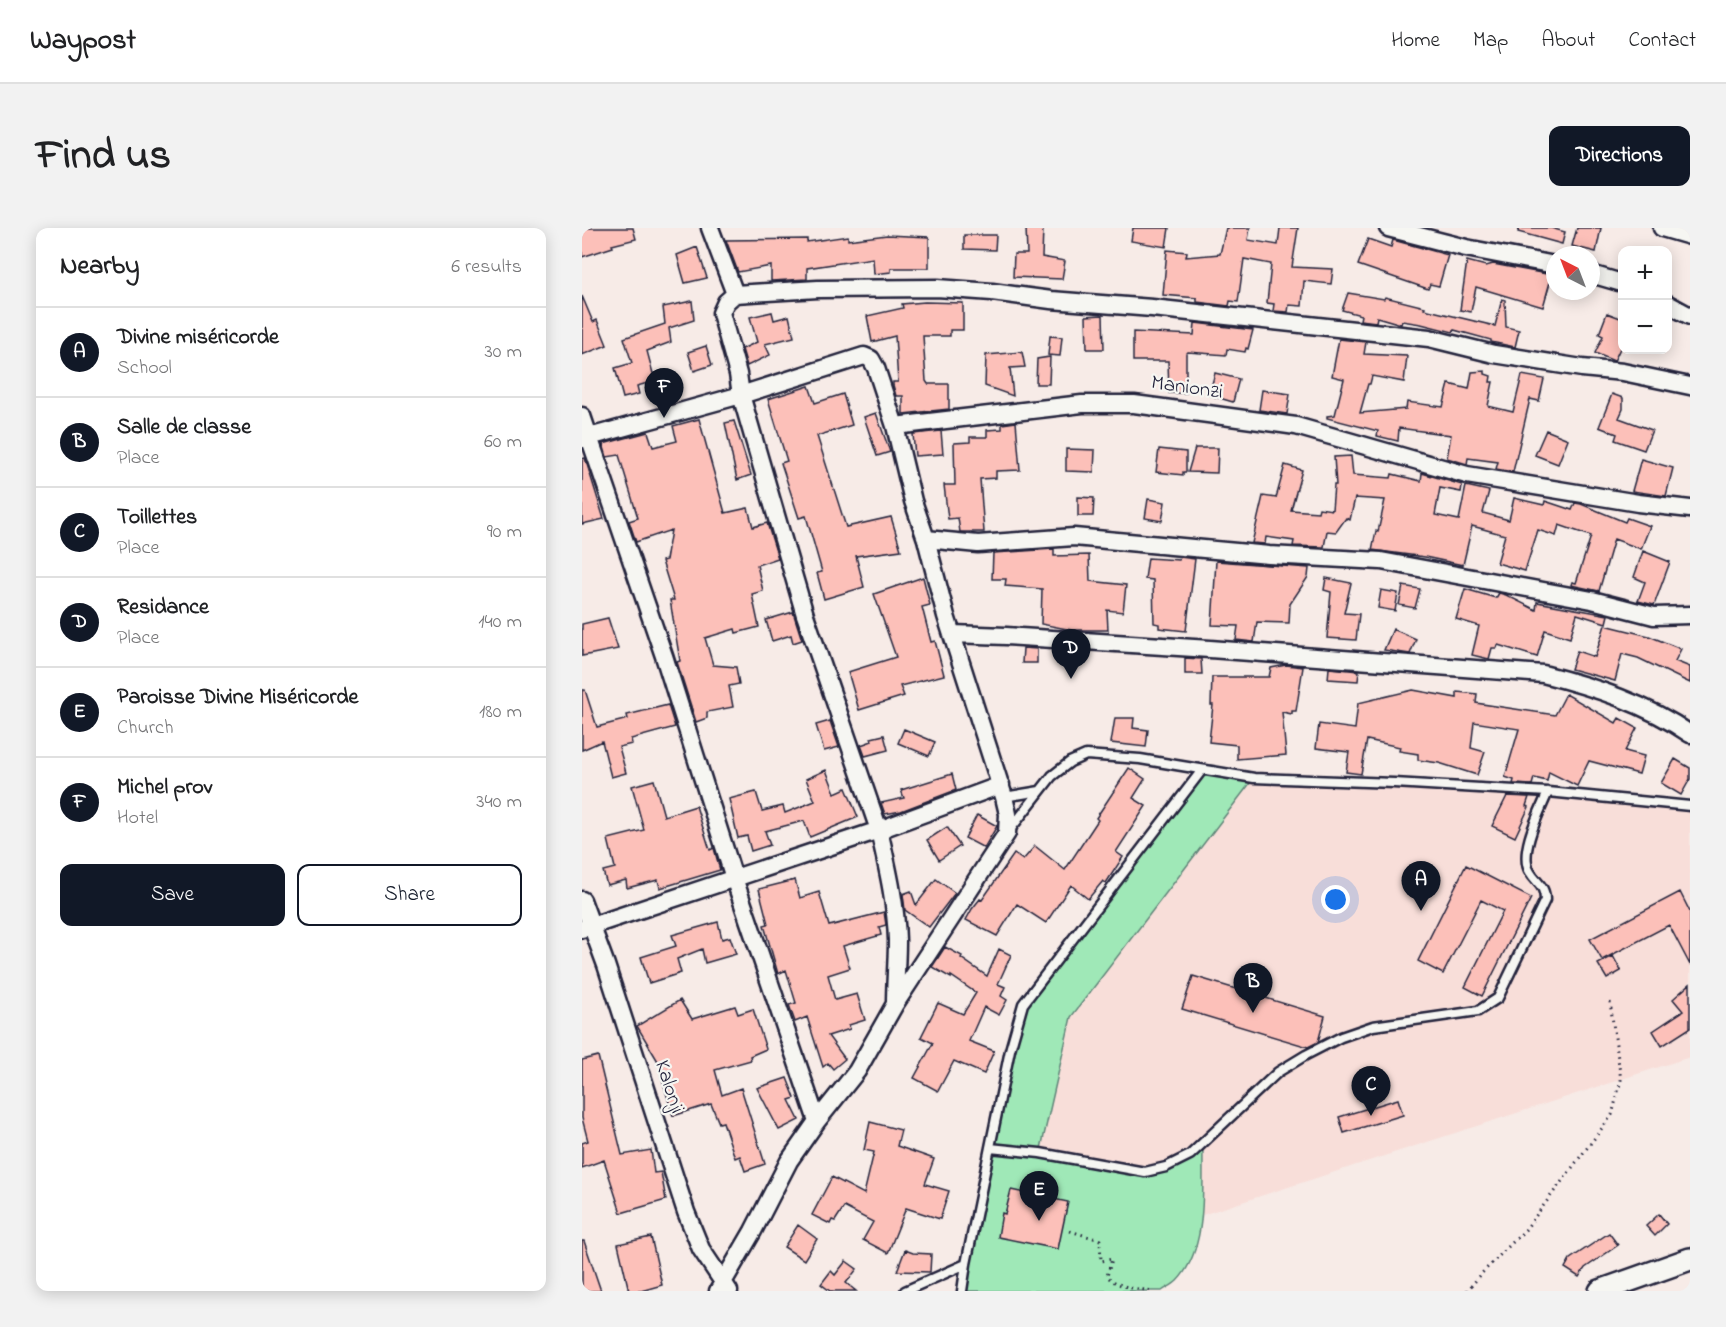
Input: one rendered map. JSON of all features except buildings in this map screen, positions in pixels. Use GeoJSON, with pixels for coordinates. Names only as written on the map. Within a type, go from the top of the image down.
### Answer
{"type":"FeatureCollection","features":[{"type":"Feature","properties":{"kind":"street"},"geometry":{"type":"LineString","coordinates":[[710,228],[735,294]]}},
{"type":"Feature","properties":{"kind":"street"},"geometry":{"type":"LineString","coordinates":[[1388,228],[1467,248],[1546,263]]}},
{"type":"Feature","properties":{"kind":"street"},"geometry":{"type":"LineString","coordinates":[[1662,228],[1690,236]]}},
{"type":"Feature","properties":{"kind":"street"},"geometry":{"type":"LineString","coordinates":[[1600,277],[1618,282]]}},
{"type":"Feature","properties":{"kind":"street"},"geometry":{"type":"LineString","coordinates":[[895,1004],[897,939],[893,902],[879,830],[805,615],[741,395],[738,374],[721,313],[726,302],[735,294],[818,289],[901,288],[992,292],[1429,338],[1494,354],[1623,372],[1690,386]]}},
{"type":"Feature","properties":{"kind":"street"},"geometry":{"type":"LineString","coordinates":[[1672,306],[1690,316]]}},
{"type":"Feature","properties":{"kind":"street"},"geometry":{"type":"LineString","coordinates":[[586,438],[741,395],[864,356],[871,359],[896,426],[913,501],[1008,814],[1008,833],[895,1004],[857,1071],[817,1120],[789,1161],[723,1288]]}},
{"type":"Feature","properties":{"kind":"street","name":"Manionzi"},"geometry":{"type":"LineString","coordinates":[[896,426],[1082,404],[1134,404],[1296,426],[1467,475],[1638,503],[1690,509]]}},
{"type":"Feature","properties":{"kind":"street"},"geometry":{"type":"LineString","coordinates":[[582,416],[586,438],[664,656],[734,878],[817,1120]]}},
{"type":"Feature","properties":{"kind":"street"},"geometry":{"type":"LineString","coordinates":[[926,539],[978,544],[1074,537],[1269,555],[1381,561],[1592,600],[1654,616],[1690,615]]}},
{"type":"Feature","properties":{"kind":"street"},"geometry":{"type":"LineString","coordinates":[[953,634],[1222,650],[1543,674],[1596,688],[1675,724],[1690,734]]}},
{"type":"Feature","properties":{"kind":"street"},"geometry":{"type":"LineString","coordinates":[[587,928],[1002,791]]}},
{"type":"Feature","properties":{"kind":"street","name":"Kalonji"},"geometry":{"type":"LineString","coordinates":[[582,900],[587,928],[609,976],[686,1212],[701,1249],[723,1288]]}},
{"type":"Feature","properties":{"kind":"street"},"geometry":{"type":"LineString","coordinates":[[1600,1291],[1690,1258]]}},
{"type":"Feature","properties":{"kind":"lane"},"geometry":{"type":"LineString","coordinates":[[1008,833],[1052,776],[1070,762],[1086,755],[1140,759],[1254,778],[1548,792],[1690,806]]}},
{"type":"Feature","properties":{"kind":"lane"},"geometry":{"type":"LineString","coordinates":[[962,1291],[1010,1050],[1023,1004],[1202,770]]}},
{"type":"Feature","properties":{"kind":"lane"},"geometry":{"type":"LineString","coordinates":[[1002,791],[1040,791]]}},
{"type":"Feature","properties":{"kind":"lane"},"geometry":{"type":"LineString","coordinates":[[990,1148],[1040,1153],[1145,1172],[1166,1167],[1190,1155],[1278,1072],[1306,1054],[1341,1037],[1373,1026],[1478,1011],[1498,998],[1545,900],[1545,890],[1529,870],[1526,853],[1535,822],[1548,792]]}},
{"type":"Feature","properties":{"kind":"lane"},"geometry":{"type":"LineString","coordinates":[[905,1291],[966,1264]]}},
{"type":"Feature","properties":{"kind":"path"},"geometry":{"type":"LineString","coordinates":[[1467,1291],[1525,1230],[1612,1115],[1621,1080],[1610,1002]]}},
{"type":"Feature","properties":{"kind":"path"},"geometry":{"type":"LineString","coordinates":[[1070,1231],[1100,1240],[1101,1261],[1112,1259],[1107,1276],[1112,1282],[1154,1291]]}},
{"type":"Feature","properties":{"kind":"shaded area"},"geometry":{"type":"Polygon","coordinates":[[[1254,778],[1394,783],[1690,806],[1690,1057],[1202,1215],[1203,1143],[1190,1155],[1145,1172],[1040,1153],[1071,1017],[1254,778]]]}},
{"type":"Feature","properties":{"kind":"green space"},"geometry":{"type":"Polygon","coordinates":[[[1202,770],[1254,778],[1071,1017],[1040,1153],[1145,1172],[1166,1167],[1203,1142],[1202,1215],[1199,1234],[1187,1267],[1177,1281],[1162,1291],[962,1291],[1023,1004],[1202,770]]]}},
{"type":"Feature","properties":{"kind":"place","name":"Michel prov"},"geometry":{"type":"Point","coordinates":[664,418]}},
{"type":"Feature","properties":{"kind":"place","name":"Residance"},"geometry":{"type":"Point","coordinates":[1071,679]}},
{"type":"Feature","properties":{"kind":"place","name":"Divine miséricorde"},"geometry":{"type":"Point","coordinates":[1421,911]}},
{"type":"Feature","properties":{"kind":"place","name":"Salle de classe"},"geometry":{"type":"Point","coordinates":[1253,1013]}},
{"type":"Feature","properties":{"kind":"place","name":"Toillettes"},"geometry":{"type":"Point","coordinates":[1371,1116]}},
{"type":"Feature","properties":{"kind":"place","name":"Paroisse Divine Miséricorde"},"geometry":{"type":"Point","coordinates":[1039,1221]}}]}
